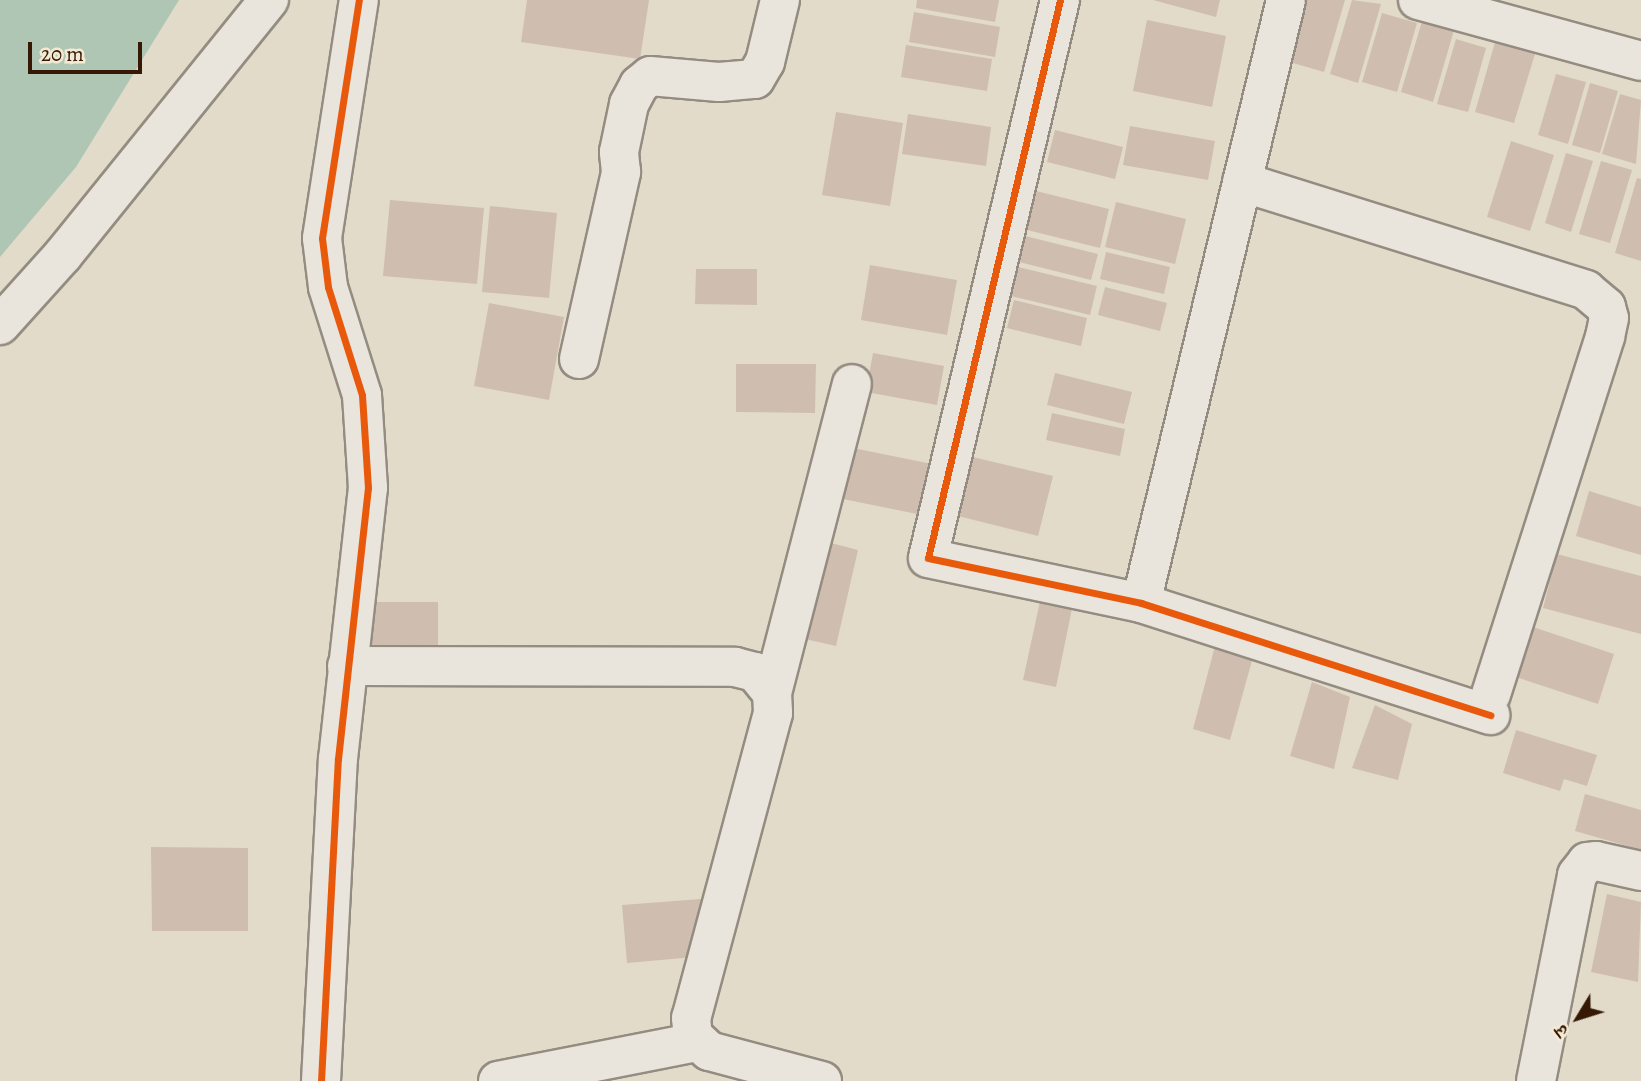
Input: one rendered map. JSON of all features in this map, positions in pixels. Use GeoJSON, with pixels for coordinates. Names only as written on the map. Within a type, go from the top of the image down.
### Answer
{"type":"FeatureCollection","features":[{"type":"Feature","properties":{"kind":"street"},"geometry":{"type":"LineString","coordinates":[[0,325],[63,256],[269,0]]}},
{"type":"Feature","properties":{"kind":"street"},"geometry":{"type":"LineString","coordinates":[[321,1081],[347,666],[366,531],[366,425],[362,395],[328,287],[322,238],[359,0]]}},
{"type":"Feature","properties":{"kind":"street"},"geometry":{"type":"LineString","coordinates":[[579,359],[621,172],[619,152],[629,104],[639,85],[650,76],[719,82],[755,79],[765,62],[780,0]]}},
{"type":"Feature","properties":{"kind":"street"},"geometry":{"type":"LineString","coordinates":[[1060,0],[929,558],[1141,603],[1491,704],[1605,337],[1609,318],[1606,307],[1586,290],[1242,182]]}},
{"type":"Feature","properties":{"kind":"street"},"geometry":{"type":"LineString","coordinates":[[1141,603],[1286,0]]}},
{"type":"Feature","properties":{"kind":"street"},"geometry":{"type":"LineString","coordinates":[[1419,0],[1641,61]]}},
{"type":"Feature","properties":{"kind":"street"},"geometry":{"type":"LineString","coordinates":[[821,1081],[709,1051],[696,1042],[691,1018],[773,713],[772,693],[852,384]]}},
{"type":"Feature","properties":{"kind":"street"},"geometry":{"type":"LineString","coordinates":[[347,666],[736,667],[755,672],[772,693]]}},
{"type":"Feature","properties":{"kind":"street"},"geometry":{"type":"LineString","coordinates":[[1542,1080],[1577,875],[1587,862],[1596,861],[1641,871]]}},
{"type":"Feature","properties":{"kind":"street"},"geometry":{"type":"LineString","coordinates":[[498,1081],[696,1042]]}},
{"type":"Feature","properties":{"kind":"shaded area"},"geometry":{"type":"Polygon","coordinates":[[[0,0],[179,0],[76,167],[0,257],[0,0]]]}},
{"type":"Feature","properties":{"kind":"building"},"geometry":{"type":"Polygon","coordinates":[[[527,0],[649,0],[640,59],[521,42],[527,0]]]}},
{"type":"Feature","properties":{"kind":"building"},"geometry":{"type":"Polygon","coordinates":[[[917,0],[999,0],[995,22],[916,8],[917,0]]]}},
{"type":"Feature","properties":{"kind":"building"},"geometry":{"type":"Polygon","coordinates":[[[1153,0],[1220,0],[1216,17],[1153,0]]]}},
{"type":"Feature","properties":{"kind":"building"},"geometry":{"type":"Polygon","coordinates":[[[1304,0],[1345,0],[1324,72],[1286,61],[1304,0]]]}},
{"type":"Feature","properties":{"kind":"building"},"geometry":{"type":"Polygon","coordinates":[[[1352,0],[1381,4],[1358,83],[1330,74],[1352,0]]]}},
{"type":"Feature","properties":{"kind":"building"},"geometry":{"type":"Polygon","coordinates":[[[914,12],[1000,27],[995,57],[909,42],[914,12]]]}},
{"type":"Feature","properties":{"kind":"building"},"geometry":{"type":"Polygon","coordinates":[[[1382,13],[1417,23],[1397,92],[1362,82],[1382,13]]]}},
{"type":"Feature","properties":{"kind":"building"},"geometry":{"type":"Polygon","coordinates":[[[1423,18],[1455,27],[1433,102],[1401,92],[1423,18]]]}},
{"type":"Feature","properties":{"kind":"building"},"geometry":{"type":"Polygon","coordinates":[[[1147,20],[1226,36],[1212,107],[1133,91],[1147,20]]]}},
{"type":"Feature","properties":{"kind":"building"},"geometry":{"type":"Polygon","coordinates":[[[1456,39],[1486,48],[1468,112],[1437,104],[1456,39]]]}},
{"type":"Feature","properties":{"kind":"building"},"geometry":{"type":"Polygon","coordinates":[[[1495,42],[1535,54],[1514,123],[1475,112],[1495,42]]]}},
{"type":"Feature","properties":{"kind":"building"},"geometry":{"type":"Polygon","coordinates":[[[906,45],[992,59],[987,91],[901,77],[906,45]]]}},
{"type":"Feature","properties":{"kind":"building"},"geometry":{"type":"Polygon","coordinates":[[[1556,74],[1586,82],[1568,144],[1538,135],[1556,74]]]}},
{"type":"Feature","properties":{"kind":"building"},"geometry":{"type":"Polygon","coordinates":[[[1590,83],[1618,91],[1600,153],[1572,145],[1590,83]]]}},
{"type":"Feature","properties":{"kind":"building"},"geometry":{"type":"Polygon","coordinates":[[[1620,94],[1641,100],[1636,164],[1602,154],[1620,94]]]}},
{"type":"Feature","properties":{"kind":"building"},"geometry":{"type":"Polygon","coordinates":[[[836,112],[903,123],[890,206],[822,195],[836,112]]]}},
{"type":"Feature","properties":{"kind":"building"},"geometry":{"type":"Polygon","coordinates":[[[908,114],[991,127],[986,166],[902,154],[908,114]]]}},
{"type":"Feature","properties":{"kind":"building"},"geometry":{"type":"Polygon","coordinates":[[[1130,126],[1215,141],[1208,180],[1123,165],[1130,126]]]}},
{"type":"Feature","properties":{"kind":"building"},"geometry":{"type":"Polygon","coordinates":[[[1055,130],[1123,147],[1115,179],[1047,162],[1055,130]]]}},
{"type":"Feature","properties":{"kind":"building"},"geometry":{"type":"Polygon","coordinates":[[[1511,141],[1554,155],[1530,231],[1487,217],[1511,141]]]}},
{"type":"Feature","properties":{"kind":"building"},"geometry":{"type":"Polygon","coordinates":[[[1566,153],[1593,161],[1571,232],[1545,223],[1566,153]]]}},
{"type":"Feature","properties":{"kind":"building"},"geometry":{"type":"Polygon","coordinates":[[[1601,161],[1632,170],[1610,243],[1579,234],[1601,161]]]}},
{"type":"Feature","properties":{"kind":"building"},"geometry":{"type":"Polygon","coordinates":[[[1637,178],[1641,179],[1641,261],[1615,253],[1637,178]]]}},
{"type":"Feature","properties":{"kind":"building"},"geometry":{"type":"Polygon","coordinates":[[[1032,190],[1109,209],[1100,248],[1023,229],[1032,190]]]}},
{"type":"Feature","properties":{"kind":"building"},"geometry":{"type":"Polygon","coordinates":[[[390,200],[484,208],[477,284],[383,276],[390,200]]]}},
{"type":"Feature","properties":{"kind":"building"},"geometry":{"type":"Polygon","coordinates":[[[1116,202],[1186,219],[1175,264],[1105,247],[1116,202]]]}},
{"type":"Feature","properties":{"kind":"building"},"geometry":{"type":"Polygon","coordinates":[[[490,206],[557,213],[549,298],[482,292],[490,206]]]}},
{"type":"Feature","properties":{"kind":"building"},"geometry":{"type":"Polygon","coordinates":[[[1021,235],[1098,254],[1091,280],[1015,261],[1021,235]]]}},
{"type":"Feature","properties":{"kind":"building"},"geometry":{"type":"Polygon","coordinates":[[[1106,252],[1170,267],[1164,294],[1100,279],[1106,252]]]}},
{"type":"Feature","properties":{"kind":"building"},"geometry":{"type":"Polygon","coordinates":[[[870,265],[957,280],[947,335],[861,320],[870,265]]]}},
{"type":"Feature","properties":{"kind":"building"},"geometry":{"type":"Polygon","coordinates":[[[1014,266],[1097,286],[1090,315],[1007,295],[1014,266]]]}},
{"type":"Feature","properties":{"kind":"building"},"geometry":{"type":"Polygon","coordinates":[[[696,269],[757,269],[757,305],[695,304],[696,269]]]}},
{"type":"Feature","properties":{"kind":"building"},"geometry":{"type":"Polygon","coordinates":[[[1105,287],[1167,303],[1160,331],[1098,315],[1105,287]]]}},
{"type":"Feature","properties":{"kind":"building"},"geometry":{"type":"Polygon","coordinates":[[[1014,300],[1087,318],[1081,346],[1007,328],[1014,300]]]}},
{"type":"Feature","properties":{"kind":"building"},"geometry":{"type":"Polygon","coordinates":[[[489,303],[564,317],[549,400],[474,386],[489,303]]]}},
{"type":"Feature","properties":{"kind":"building"},"geometry":{"type":"Polygon","coordinates":[[[873,353],[944,366],[937,405],[866,392],[873,353]]]}},
{"type":"Feature","properties":{"kind":"building"},"geometry":{"type":"Polygon","coordinates":[[[736,364],[816,364],[815,413],[736,412],[736,364]]]}},
{"type":"Feature","properties":{"kind":"building"},"geometry":{"type":"Polygon","coordinates":[[[1055,373],[1132,392],[1124,424],[1047,405],[1055,373]]]}},
{"type":"Feature","properties":{"kind":"building"},"geometry":{"type":"Polygon","coordinates":[[[1052,413],[1125,429],[1120,456],[1046,440],[1052,413]]]}},
{"type":"Feature","properties":{"kind":"building"},"geometry":{"type":"Polygon","coordinates":[[[848,447],[932,464],[922,515],[838,498],[848,447]]]}},
{"type":"Feature","properties":{"kind":"building"},"geometry":{"type":"Polygon","coordinates":[[[960,454],[1053,476],[1038,536],[946,513],[960,454]]]}},
{"type":"Feature","properties":{"kind":"building"},"geometry":{"type":"Polygon","coordinates":[[[1589,491],[1641,507],[1641,555],[1576,536],[1589,491]]]}},
{"type":"Feature","properties":{"kind":"building"},"geometry":{"type":"Polygon","coordinates":[[[819,540],[858,550],[836,646],[796,637],[819,540]]]}},
{"type":"Feature","properties":{"kind":"building"},"geometry":{"type":"Polygon","coordinates":[[[1557,554],[1641,576],[1641,634],[1543,608],[1557,554]]]}},
{"type":"Feature","properties":{"kind":"building"},"geometry":{"type":"Polygon","coordinates":[[[1042,592],[1074,599],[1056,687],[1023,680],[1042,592]]]}},
{"type":"Feature","properties":{"kind":"building"},"geometry":{"type":"Polygon","coordinates":[[[364,602],[438,602],[438,646],[364,646],[364,602]]]}},
{"type":"Feature","properties":{"kind":"building"},"geometry":{"type":"Polygon","coordinates":[[[1533,627],[1614,654],[1598,704],[1516,677],[1533,627]]]}},
{"type":"Feature","properties":{"kind":"building"},"geometry":{"type":"Polygon","coordinates":[[[1215,646],[1253,657],[1230,740],[1193,729],[1215,646]]]}},
{"type":"Feature","properties":{"kind":"building"},"geometry":{"type":"Polygon","coordinates":[[[1312,682],[1350,697],[1334,769],[1290,756],[1312,682]]]}},
{"type":"Feature","properties":{"kind":"building"},"geometry":{"type":"Polygon","coordinates":[[[1375,705],[1412,724],[1398,780],[1352,768],[1375,705]]]}},
{"type":"Feature","properties":{"kind":"building"},"geometry":{"type":"Polygon","coordinates":[[[1516,730],[1597,755],[1587,786],[1564,779],[1560,791],[1503,773],[1516,730]]]}},
{"type":"Feature","properties":{"kind":"building"},"geometry":{"type":"Polygon","coordinates":[[[1585,794],[1641,810],[1641,850],[1575,831],[1585,794]]]}},
{"type":"Feature","properties":{"kind":"building"},"geometry":{"type":"Polygon","coordinates":[[[151,847],[248,848],[248,931],[152,931],[151,847]]]}},
{"type":"Feature","properties":{"kind":"building"},"geometry":{"type":"Polygon","coordinates":[[[1607,894],[1641,902],[1638,982],[1591,972],[1607,894]]]}},
{"type":"Feature","properties":{"kind":"building"},"geometry":{"type":"Polygon","coordinates":[[[701,899],[706,956],[627,963],[622,905],[701,899]]]}},
{"type":"Feature","properties":{"kind":"cycle path"},"geometry":{"type":"LineString","coordinates":[[321,1081],[338,759],[368,488],[362,395],[328,287],[322,238],[359,0]]}},
{"type":"Feature","properties":{"kind":"cycle path"},"geometry":{"type":"LineString","coordinates":[[1060,0],[928,558],[1141,603],[1490,715]]}}]}
